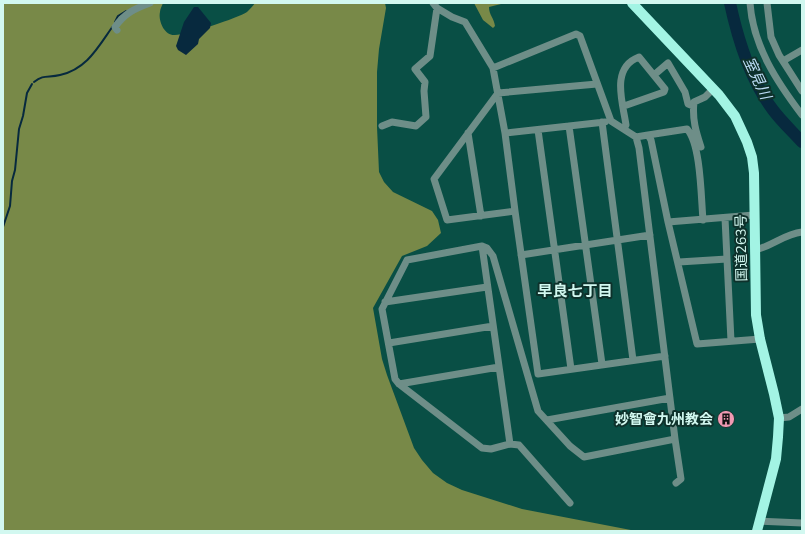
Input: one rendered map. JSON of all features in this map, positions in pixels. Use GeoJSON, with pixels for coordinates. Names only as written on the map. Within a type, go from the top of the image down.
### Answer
{"type":"FeatureCollection","features":[{"type":"Feature","properties":{"kind":"highway","name":"国道263号"},"geometry":{"type":"LineString","coordinates":[[632,3],[713,88],[735,116],[752,157],[754,173],[756,315],[760,339],[779,418],[776,459],[758,526]]}},
{"type":"Feature","properties":{"kind":"street"},"geometry":{"type":"LineString","coordinates":[[116,30],[115,27],[128,12],[150,3]]}},
{"type":"Feature","properties":{"kind":"street"},"geometry":{"type":"LineString","coordinates":[[750,3],[756,32],[764,55],[777,81],[802,115]]}},
{"type":"Feature","properties":{"kind":"street"},"geometry":{"type":"LineString","coordinates":[[767,3],[771,37],[783,61],[799,82],[802,91]]}},
{"type":"Feature","properties":{"kind":"street"},"geometry":{"type":"LineString","coordinates":[[382,126],[392,122],[416,126],[426,117],[424,82],[415,69],[430,56],[435,5],[452,17],[465,22],[493,68],[505,133],[538,374]]}},
{"type":"Feature","properties":{"kind":"street"},"geometry":{"type":"LineString","coordinates":[[493,68],[576,34],[580,36],[611,121]]}},
{"type":"Feature","properties":{"kind":"street"},"geometry":{"type":"LineString","coordinates":[[783,61],[802,50]]}},
{"type":"Feature","properties":{"kind":"street"},"geometry":{"type":"LineString","coordinates":[[624,106],[664,92],[665,89],[639,57],[634,59],[623,72],[620,86],[626,125],[624,129]]}},
{"type":"Feature","properties":{"kind":"street"},"geometry":{"type":"LineString","coordinates":[[654,75],[668,63],[685,92],[688,104],[693,106]]}},
{"type":"Feature","properties":{"kind":"street"},"geometry":{"type":"LineString","coordinates":[[515,211],[447,220],[434,179],[498,93],[598,84]]}},
{"type":"Feature","properties":{"kind":"street"},"geometry":{"type":"LineString","coordinates":[[701,147],[694,127],[692,112],[693,106],[694,102],[705,97],[713,88]]}},
{"type":"Feature","properties":{"kind":"street"},"geometry":{"type":"LineString","coordinates":[[505,133],[611,121],[636,137],[639,148],[664,356],[681,479],[676,483]]}},
{"type":"Feature","properties":{"kind":"street"},"geometry":{"type":"LineString","coordinates":[[602,122],[633,360]]}},
{"type":"Feature","properties":{"kind":"street"},"geometry":{"type":"LineString","coordinates":[[570,126],[602,364]]}},
{"type":"Feature","properties":{"kind":"street"},"geometry":{"type":"LineString","coordinates":[[636,137],[687,128],[691,133],[696,150],[703,220]]}},
{"type":"Feature","properties":{"kind":"street"},"geometry":{"type":"LineString","coordinates":[[538,130],[571,369]]}},
{"type":"Feature","properties":{"kind":"street"},"geometry":{"type":"LineString","coordinates":[[468,133],[481,216]]}},
{"type":"Feature","properties":{"kind":"street"},"geometry":{"type":"LineString","coordinates":[[648,135],[651,140],[668,222],[679,262],[697,344],[760,339]]}},
{"type":"Feature","properties":{"kind":"street"},"geometry":{"type":"LineString","coordinates":[[668,222],[754,216]]}},
{"type":"Feature","properties":{"kind":"street"},"geometry":{"type":"LineString","coordinates":[[725,218],[730,341]]}},
{"type":"Feature","properties":{"kind":"street"},"geometry":{"type":"LineString","coordinates":[[755,250],[767,247],[787,235],[802,232]]}},
{"type":"Feature","properties":{"kind":"street"},"geometry":{"type":"LineString","coordinates":[[521,255],[650,235]]}},
{"type":"Feature","properties":{"kind":"street"},"geometry":{"type":"LineString","coordinates":[[482,246],[492,326],[510,444]]}},
{"type":"Feature","properties":{"kind":"street"},"geometry":{"type":"LineString","coordinates":[[570,502],[519,445],[510,444],[491,449],[482,448],[399,384],[395,379],[382,309],[407,260],[482,246],[488,248],[493,256],[538,411],[570,446],[584,457],[675,439]]}},
{"type":"Feature","properties":{"kind":"street"},"geometry":{"type":"LineString","coordinates":[[679,262],[727,259]]}},
{"type":"Feature","properties":{"kind":"street"},"geometry":{"type":"LineString","coordinates":[[385,302],[487,287]]}},
{"type":"Feature","properties":{"kind":"street"},"geometry":{"type":"LineString","coordinates":[[389,344],[492,326]]}},
{"type":"Feature","properties":{"kind":"street"},"geometry":{"type":"LineString","coordinates":[[529,376],[664,356]]}},
{"type":"Feature","properties":{"kind":"street"},"geometry":{"type":"LineString","coordinates":[[399,384],[499,367]]}},
{"type":"Feature","properties":{"kind":"street"},"geometry":{"type":"LineString","coordinates":[[547,420],[670,398]]}},
{"type":"Feature","properties":{"kind":"street"},"geometry":{"type":"LineString","coordinates":[[779,418],[789,417],[802,409]]}},
{"type":"Feature","properties":{"kind":"street"},"geometry":{"type":"LineString","coordinates":[[758,526],[767,522],[802,523]]}},
{"type":"Feature","properties":{"kind":"green space"},"geometry":{"type":"Polygon","coordinates":[[[3,3],[163,3],[160,10],[162,26],[167,33],[180,35],[242,15],[255,3],[385,3],[386,8],[379,49],[377,72],[379,172],[384,182],[393,192],[432,211],[438,220],[441,233],[427,246],[402,256],[373,308],[382,359],[414,448],[433,473],[447,483],[462,490],[522,509],[636,531],[3,531],[3,3]]]}},
{"type":"Feature","properties":{"kind":"green space"},"geometry":{"type":"Polygon","coordinates":[[[474,3],[505,3],[489,7],[495,26],[493,28],[483,20],[474,3]]]}},
{"type":"Feature","properties":{"kind":"water"},"geometry":{"type":"Polygon","coordinates":[[[194,7],[198,7],[211,23],[210,28],[199,39],[198,44],[186,55],[178,50],[176,46],[184,22],[194,7]]]}},
{"type":"Feature","properties":{"kind":"waterway","name":"室見川"},"geometry":{"type":"LineString","coordinates":[[730,3],[741,45],[751,73],[776,114],[802,142]]}},
{"type":"Feature","properties":{"kind":"waterway"},"geometry":{"type":"LineString","coordinates":[[115,22],[118,16],[126,11]]}},
{"type":"Feature","properties":{"kind":"waterway"},"geometry":{"type":"LineString","coordinates":[[34,82],[41,78],[60,75],[78,68],[97,49],[113,26]]}},
{"type":"Feature","properties":{"kind":"waterway"},"geometry":{"type":"LineString","coordinates":[[3,227],[10,206],[19,129],[27,93],[32,84]]}},
{"type":"Feature","properties":{"kind":"place","name":"妙智會九州教会"},"geometry":{"type":"Point","coordinates":[726,419]}},
{"type":"Feature","properties":{"kind":"district","name":"早良七丁目"},"geometry":{"type":"Point","coordinates":[575,291]}}]}
